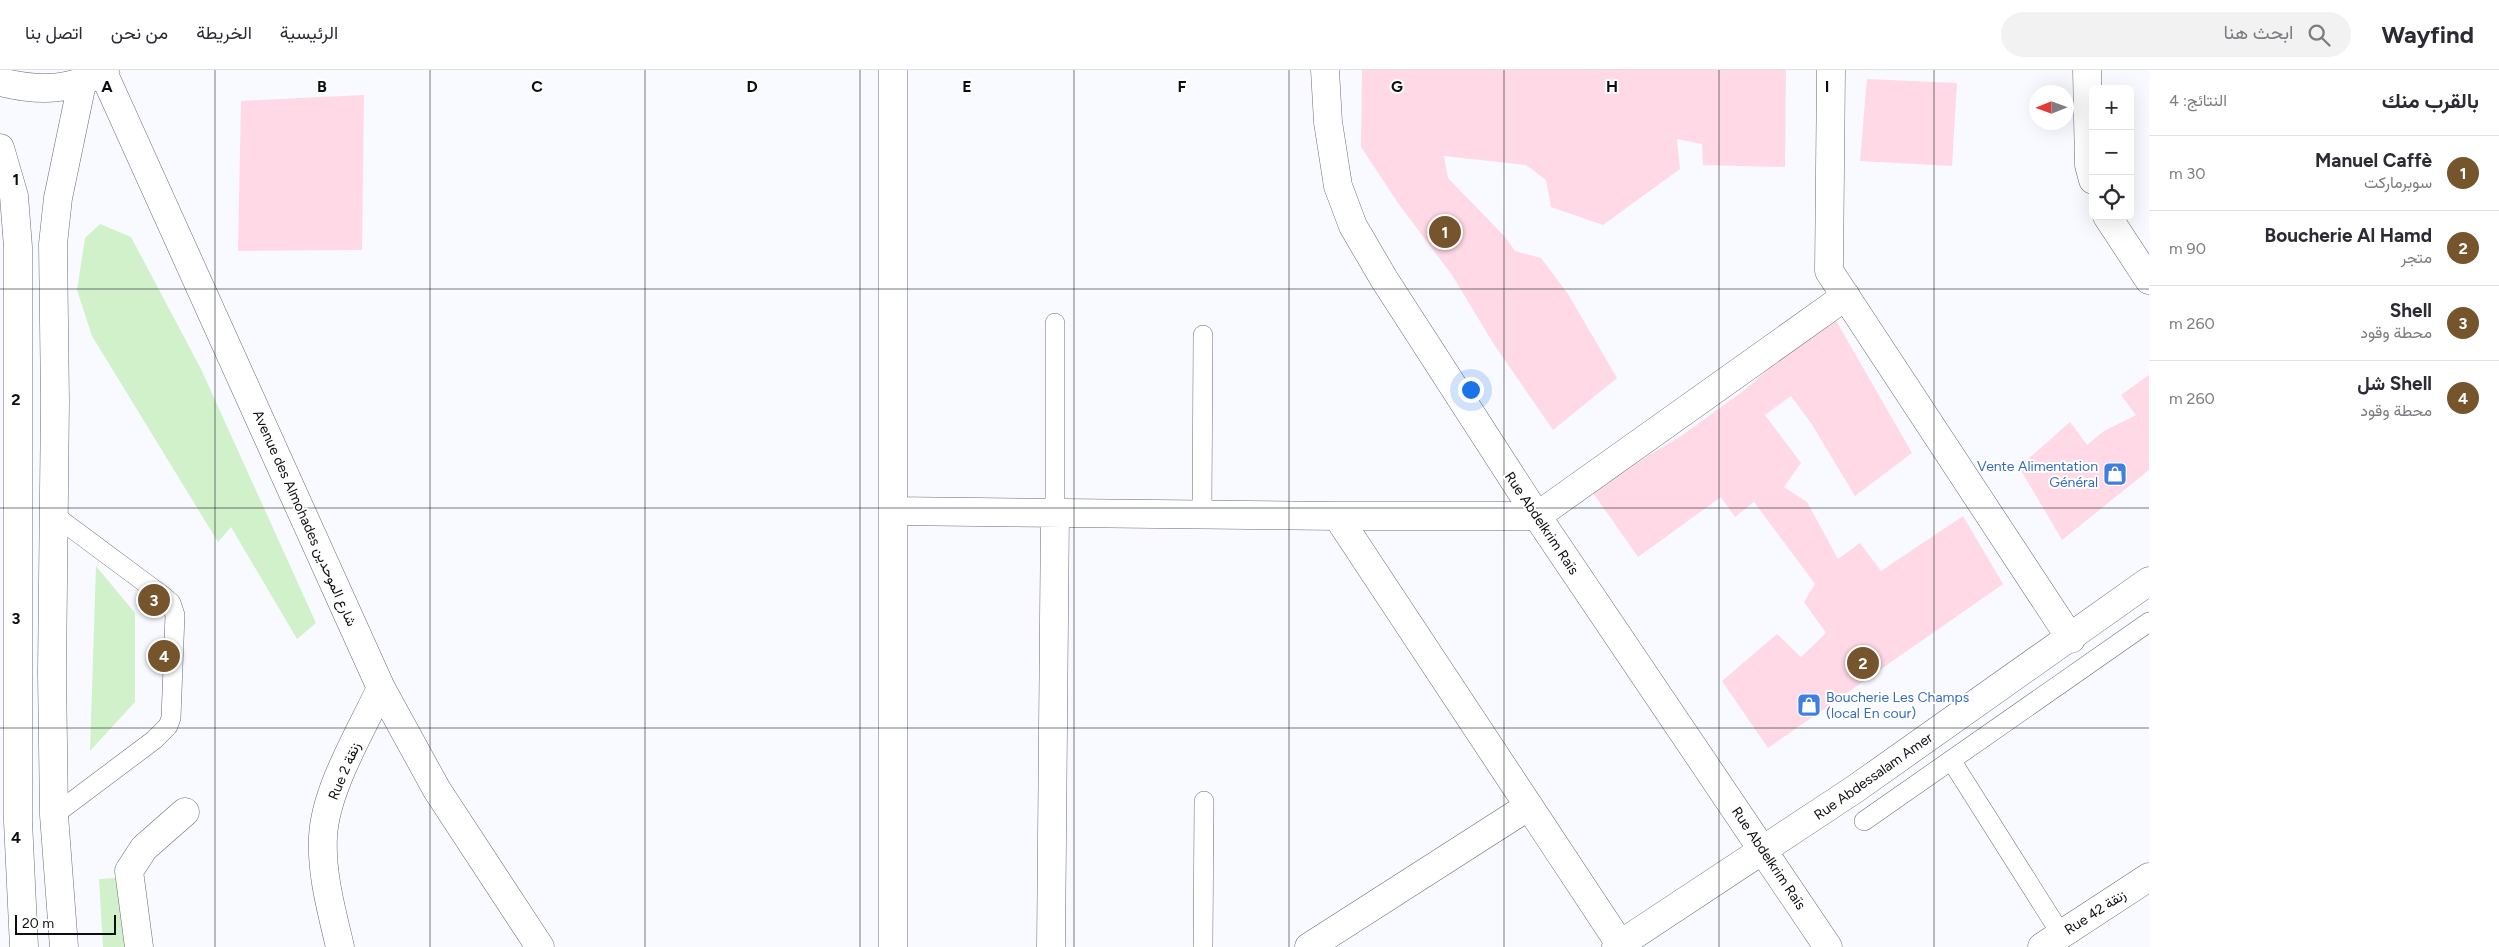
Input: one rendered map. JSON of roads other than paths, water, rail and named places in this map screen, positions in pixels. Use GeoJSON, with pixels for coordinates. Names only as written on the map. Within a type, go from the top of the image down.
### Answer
{"type":"FeatureCollection","features":[{"type":"Feature","properties":{"kind":"street"},"geometry":{"type":"LineString","coordinates":[[893,70],[893,947]]}},
{"type":"Feature","properties":{"kind":"street","name":"Rue Abdelkrim Raïs"},"geometry":{"type":"LineString","coordinates":[[1325,70],[1328,122],[1338,186],[1353,226],[1384,279],[1537,516],[1828,947]]}},
{"type":"Feature","properties":{"kind":"street"},"geometry":{"type":"LineString","coordinates":[[1831,70],[1829,270],[2071,638]]}},
{"type":"Feature","properties":{"kind":"street"},"geometry":{"type":"LineString","coordinates":[[2087,70],[2089,165],[2092,175]]}},
{"type":"Feature","properties":{"kind":"street"},"geometry":{"type":"LineString","coordinates":[[0,80],[12,85],[43,89],[96,75]]}},
{"type":"Feature","properties":{"kind":"street"},"geometry":{"type":"LineString","coordinates":[[64,947],[54,815],[52,673],[54,515],[53,244],[58,198],[96,75]]}},
{"type":"Feature","properties":{"kind":"street","name":"Avenue des Almohades شارع الموحدين"},"geometry":{"type":"LineString","coordinates":[[96,75],[381,688],[437,790],[540,947]]}},
{"type":"Feature","properties":{"kind":"street"},"geometry":{"type":"LineString","coordinates":[[0,148],[14,196],[18,247],[18,821],[24,947]]}},
{"type":"Feature","properties":{"kind":"street"},"geometry":{"type":"LineString","coordinates":[[2110,220],[2149,280]]}},
{"type":"Feature","properties":{"kind":"street"},"geometry":{"type":"LineString","coordinates":[[893,511],[1337,516],[1537,516],[1846,296]]}},
{"type":"Feature","properties":{"kind":"street"},"geometry":{"type":"LineString","coordinates":[[1051,947],[1055,512]]}},
{"type":"Feature","properties":{"kind":"street"},"geometry":{"type":"LineString","coordinates":[[1337,516],[1529,806],[1618,945]]}},
{"type":"Feature","properties":{"kind":"street","name":"Rue Abdessalam Amer"},"geometry":{"type":"LineString","coordinates":[[1618,945],[1764,850],[2071,638],[2149,581]]}},
{"type":"Feature","properties":{"kind":"street","name":"Rue 2 زنقة"},"geometry":{"type":"LineString","coordinates":[[340,947],[327,885],[323,837],[332,792],[381,688]]}},
{"type":"Feature","properties":{"kind":"street"},"geometry":{"type":"LineString","coordinates":[[1309,947],[1529,806]]}},
{"type":"Feature","properties":{"kind":"street"},"geometry":{"type":"LineString","coordinates":[[139,947],[129,871],[144,848],[185,812]]}},
{"type":"Feature","properties":{"kind":"street","name":"Rue 42 زنقة"},"geometry":{"type":"LineString","coordinates":[[2051,940],[2149,877]]}},
{"type":"Feature","properties":{"kind":"lane"},"geometry":{"type":"LineString","coordinates":[[1055,323],[1055,512]]}},
{"type":"Feature","properties":{"kind":"lane"},"geometry":{"type":"LineString","coordinates":[[1202,514],[1203,335]]}},
{"type":"Feature","properties":{"kind":"lane"},"geometry":{"type":"LineString","coordinates":[[54,515],[163,596],[171,603],[175,614],[171,718],[168,726],[154,740],[54,815]]}},
{"type":"Feature","properties":{"kind":"lane"},"geometry":{"type":"LineString","coordinates":[[1864,821],[2149,622]]}},
{"type":"Feature","properties":{"kind":"lane"},"geometry":{"type":"LineString","coordinates":[[1952,760],[2051,940]]}},
{"type":"Feature","properties":{"kind":"lane"},"geometry":{"type":"LineString","coordinates":[[1203,947],[1204,801]]}},
{"type":"Feature","properties":{"kind":"place","name":"Manuel Caffè"},"geometry":{"type":"Point","coordinates":[1445,232]}},
{"type":"Feature","properties":{"kind":"place","name":"Vente Alimentation Général"},"geometry":{"type":"Point","coordinates":[2115,474]}},
{"type":"Feature","properties":{"kind":"place","name":"Shell"},"geometry":{"type":"Point","coordinates":[154,600]}},
{"type":"Feature","properties":{"kind":"place","name":"Shell شل"},"geometry":{"type":"Point","coordinates":[164,656]}},
{"type":"Feature","properties":{"kind":"place","name":"Boucherie Al Hamd"},"geometry":{"type":"Point","coordinates":[1863,663]}},
{"type":"Feature","properties":{"kind":"place","name":"Boucherie Les Champs (local En cour)"},"geometry":{"type":"Point","coordinates":[1809,705]}}]}
